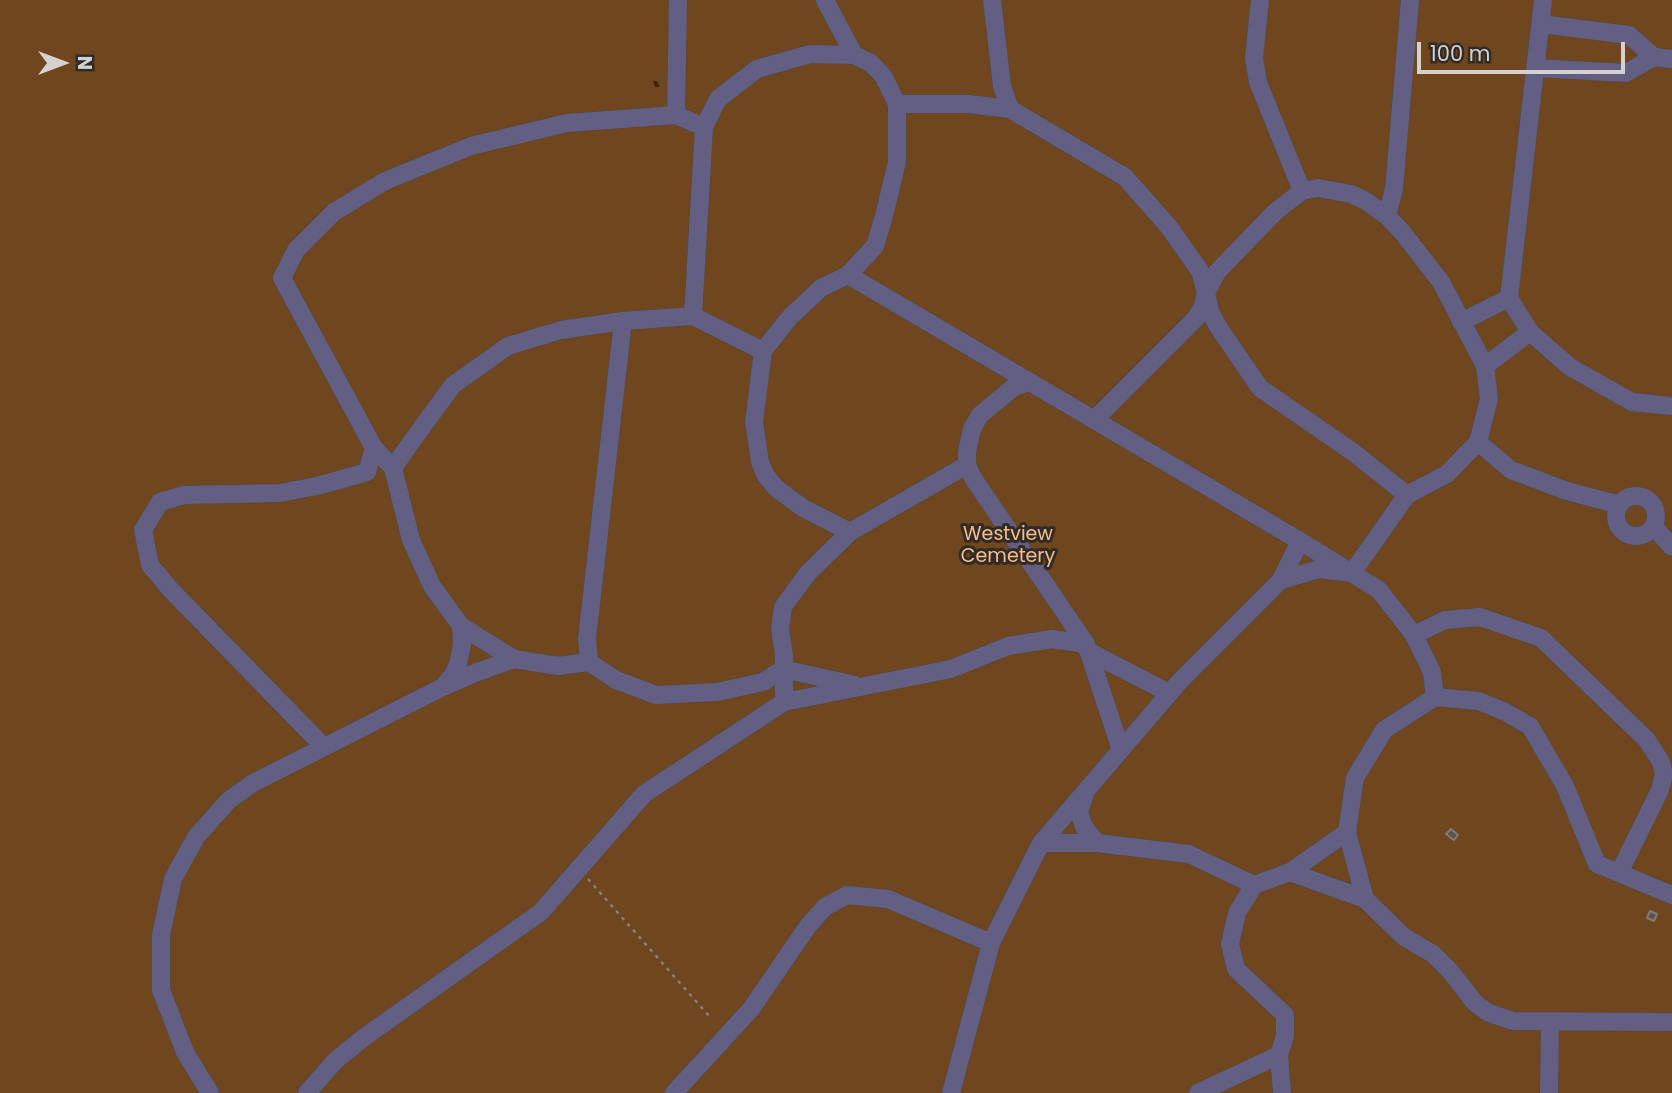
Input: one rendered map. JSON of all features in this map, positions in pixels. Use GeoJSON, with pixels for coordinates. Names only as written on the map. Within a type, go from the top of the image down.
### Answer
{"type":"FeatureCollection","features":[{"type":"Feature","properties":{"kind":"lane"},"geometry":{"type":"LineString","coordinates":[[676,115],[678,0]]}},
{"type":"Feature","properties":{"kind":"lane"},"geometry":{"type":"LineString","coordinates":[[825,0],[854,55]]}},
{"type":"Feature","properties":{"kind":"lane"},"geometry":{"type":"LineString","coordinates":[[992,0],[1002,86],[1010,109]]}},
{"type":"Feature","properties":{"kind":"lane"},"geometry":{"type":"LineString","coordinates":[[1260,0],[1254,58],[1258,82],[1302,191]]}},
{"type":"Feature","properties":{"kind":"lane"},"geometry":{"type":"LineString","coordinates":[[1387,216],[1394,189],[1410,0]]}},
{"type":"Feature","properties":{"kind":"lane"},"geometry":{"type":"LineString","coordinates":[[1543,0],[1509,298],[1530,332],[1570,367],[1632,402],[1672,407]]}},
{"type":"Feature","properties":{"kind":"lane"},"geometry":{"type":"LineString","coordinates":[[1541,24],[1629,35],[1654,57],[1672,59]]}},
{"type":"Feature","properties":{"kind":"lane"},"geometry":{"type":"LineString","coordinates":[[693,316],[704,127],[718,99],[757,69],[810,54],[854,55],[871,63],[884,77],[897,104],[897,162],[875,246],[848,275],[821,288],[790,317],[764,351],[757,383],[754,422],[760,462],[766,476],[776,488],[803,508],[850,532]]}},
{"type":"Feature","properties":{"kind":"lane"},"geometry":{"type":"LineString","coordinates":[[1536,68],[1626,73],[1654,57]]}},
{"type":"Feature","properties":{"kind":"lane"},"geometry":{"type":"LineString","coordinates":[[897,104],[968,104],[1010,109],[1125,177],[1169,227],[1200,271],[1217,325],[1261,388],[1353,452],[1406,495]]}},
{"type":"Feature","properties":{"kind":"lane"},"geometry":{"type":"LineString","coordinates":[[704,127],[676,115],[567,123],[471,146],[385,181],[334,212],[296,250],[282,278],[374,448],[393,468],[411,540],[432,586],[461,626],[514,659],[558,666],[589,662],[616,680],[656,695],[729,690],[764,682],[783,669],[862,687]]}},
{"type":"Feature","properties":{"kind":"lane"},"geometry":{"type":"LineString","coordinates":[[1095,419],[1196,318],[1217,272],[1290,199],[1302,191],[1318,188],[1350,194],[1366,201],[1387,216],[1441,282],[1485,366],[1489,399],[1478,442],[1447,474],[1406,495],[1352,573]]}},
{"type":"Feature","properties":{"kind":"lane"},"geometry":{"type":"LineString","coordinates":[[848,275],[1095,419],[1379,590],[1414,635],[1432,672],[1435,697]]}},
{"type":"Feature","properties":{"kind":"lane"},"geometry":{"type":"LineString","coordinates":[[1461,322],[1509,298]]}},
{"type":"Feature","properties":{"kind":"lane"},"geometry":{"type":"LineString","coordinates":[[393,468],[453,385],[508,346],[561,330],[623,321],[693,316],[764,351]]}},
{"type":"Feature","properties":{"kind":"lane"},"geometry":{"type":"LineString","coordinates":[[589,662],[587,639],[623,321]]}},
{"type":"Feature","properties":{"kind":"lane"},"geometry":{"type":"LineString","coordinates":[[1485,366],[1530,332]]}},
{"type":"Feature","properties":{"kind":"lane"},"geometry":{"type":"LineString","coordinates":[[1028,382],[1014,387],[980,415],[972,429],[967,465],[973,478],[1087,647],[1121,750]]}},
{"type":"Feature","properties":{"kind":"lane"},"geometry":{"type":"LineString","coordinates":[[1478,442],[1511,470],[1567,491],[1620,505]]}},
{"type":"Feature","properties":{"kind":"lane"},"geometry":{"type":"LineString","coordinates":[[324,747],[170,589],[150,565],[142,530],[160,502],[184,495],[280,493],[317,486],[367,471],[374,448]]}},
{"type":"Feature","properties":{"kind":"lane"},"geometry":{"type":"LineString","coordinates":[[784,702],[784,655],[780,629],[783,607],[808,573],[850,532],[967,465]]}},
{"type":"Feature","properties":{"kind":"lane"},"geometry":{"type":"LineString","coordinates":[[1633,496],[1645,498],[1656,513],[1653,526],[1636,536],[1624,531],[1617,521],[1616,514],[1620,505],[1633,496]]}},
{"type":"Feature","properties":{"kind":"lane"},"geometry":{"type":"LineString","coordinates":[[1653,526],[1672,547]]}},
{"type":"Feature","properties":{"kind":"lane"},"geometry":{"type":"LineString","coordinates":[[951,1093],[991,943],[1041,843],[1169,693],[1281,580],[1300,541]]}},
{"type":"Feature","properties":{"kind":"lane"},"geometry":{"type":"LineString","coordinates":[[1281,580],[1318,569],[1352,573]]}},
{"type":"Feature","properties":{"kind":"lane"},"geometry":{"type":"LineString","coordinates":[[1414,635],[1445,620],[1480,617],[1541,638],[1647,740],[1661,762],[1664,775],[1659,792],[1619,873]]}},
{"type":"Feature","properties":{"kind":"lane"},"geometry":{"type":"LineString","coordinates":[[443,687],[458,664],[462,645],[461,626]]}},
{"type":"Feature","properties":{"kind":"lane"},"geometry":{"type":"LineString","coordinates":[[307,1093],[336,1059],[439,982],[541,912],[644,794],[784,702],[951,669],[1008,646],[1052,639],[1087,647],[1169,693]]}},
{"type":"Feature","properties":{"kind":"lane"},"geometry":{"type":"LineString","coordinates":[[210,1093],[185,1052],[161,990],[161,935],[173,879],[196,838],[229,800],[253,783],[443,687],[514,659]]}},
{"type":"Feature","properties":{"kind":"lane"},"geometry":{"type":"LineString","coordinates":[[1365,899],[1347,832],[1355,778],[1384,730],[1435,697],[1479,701],[1530,726],[1564,786],[1597,864],[1672,895]]}},
{"type":"Feature","properties":{"kind":"lane"},"geometry":{"type":"LineString","coordinates":[[1086,791],[1079,812],[1084,827],[1097,843]]}},
{"type":"Feature","properties":{"kind":"lane"},"geometry":{"type":"LineString","coordinates":[[1282,1093],[1279,1055],[1285,1036],[1285,1015],[1236,969],[1230,944],[1237,912],[1254,885],[1290,872],[1347,832]]}},
{"type":"Feature","properties":{"kind":"lane"},"geometry":{"type":"LineString","coordinates":[[1041,843],[1097,843],[1189,854],[1254,885]]}},
{"type":"Feature","properties":{"kind":"lane"},"geometry":{"type":"LineString","coordinates":[[1290,872],[1365,899],[1404,937],[1433,954],[1475,1003],[1489,1013],[1513,1021],[1550,1023],[1672,1022]]}},
{"type":"Feature","properties":{"kind":"lane"},"geometry":{"type":"LineString","coordinates":[[674,1093],[751,1009],[808,926],[825,907],[847,895],[888,900],[991,943]]}},
{"type":"Feature","properties":{"kind":"lane"},"geometry":{"type":"LineString","coordinates":[[1549,1093],[1550,1023]]}},
{"type":"Feature","properties":{"kind":"lane"},"geometry":{"type":"LineString","coordinates":[[1198,1093],[1279,1055]]}},
{"type":"Feature","properties":{"kind":"path"},"geometry":{"type":"LineString","coordinates":[[579,869],[710,1017]]}},
{"type":"Feature","properties":{"kind":"green space","name":"Westview Cemetery"},"geometry":{"type":"Polygon","coordinates":[[[0,0],[1672,0],[1672,1093],[0,1093],[0,0]]]}},
{"type":"Feature","properties":{"kind":"building"},"geometry":{"type":"Polygon","coordinates":[[[1451,829],[1458,835],[1454,840],[1446,834],[1451,829]]]}},
{"type":"Feature","properties":{"kind":"building"},"geometry":{"type":"Polygon","coordinates":[[[1650,911],[1657,914],[1654,921],[1647,918],[1650,911]]]}}]}
